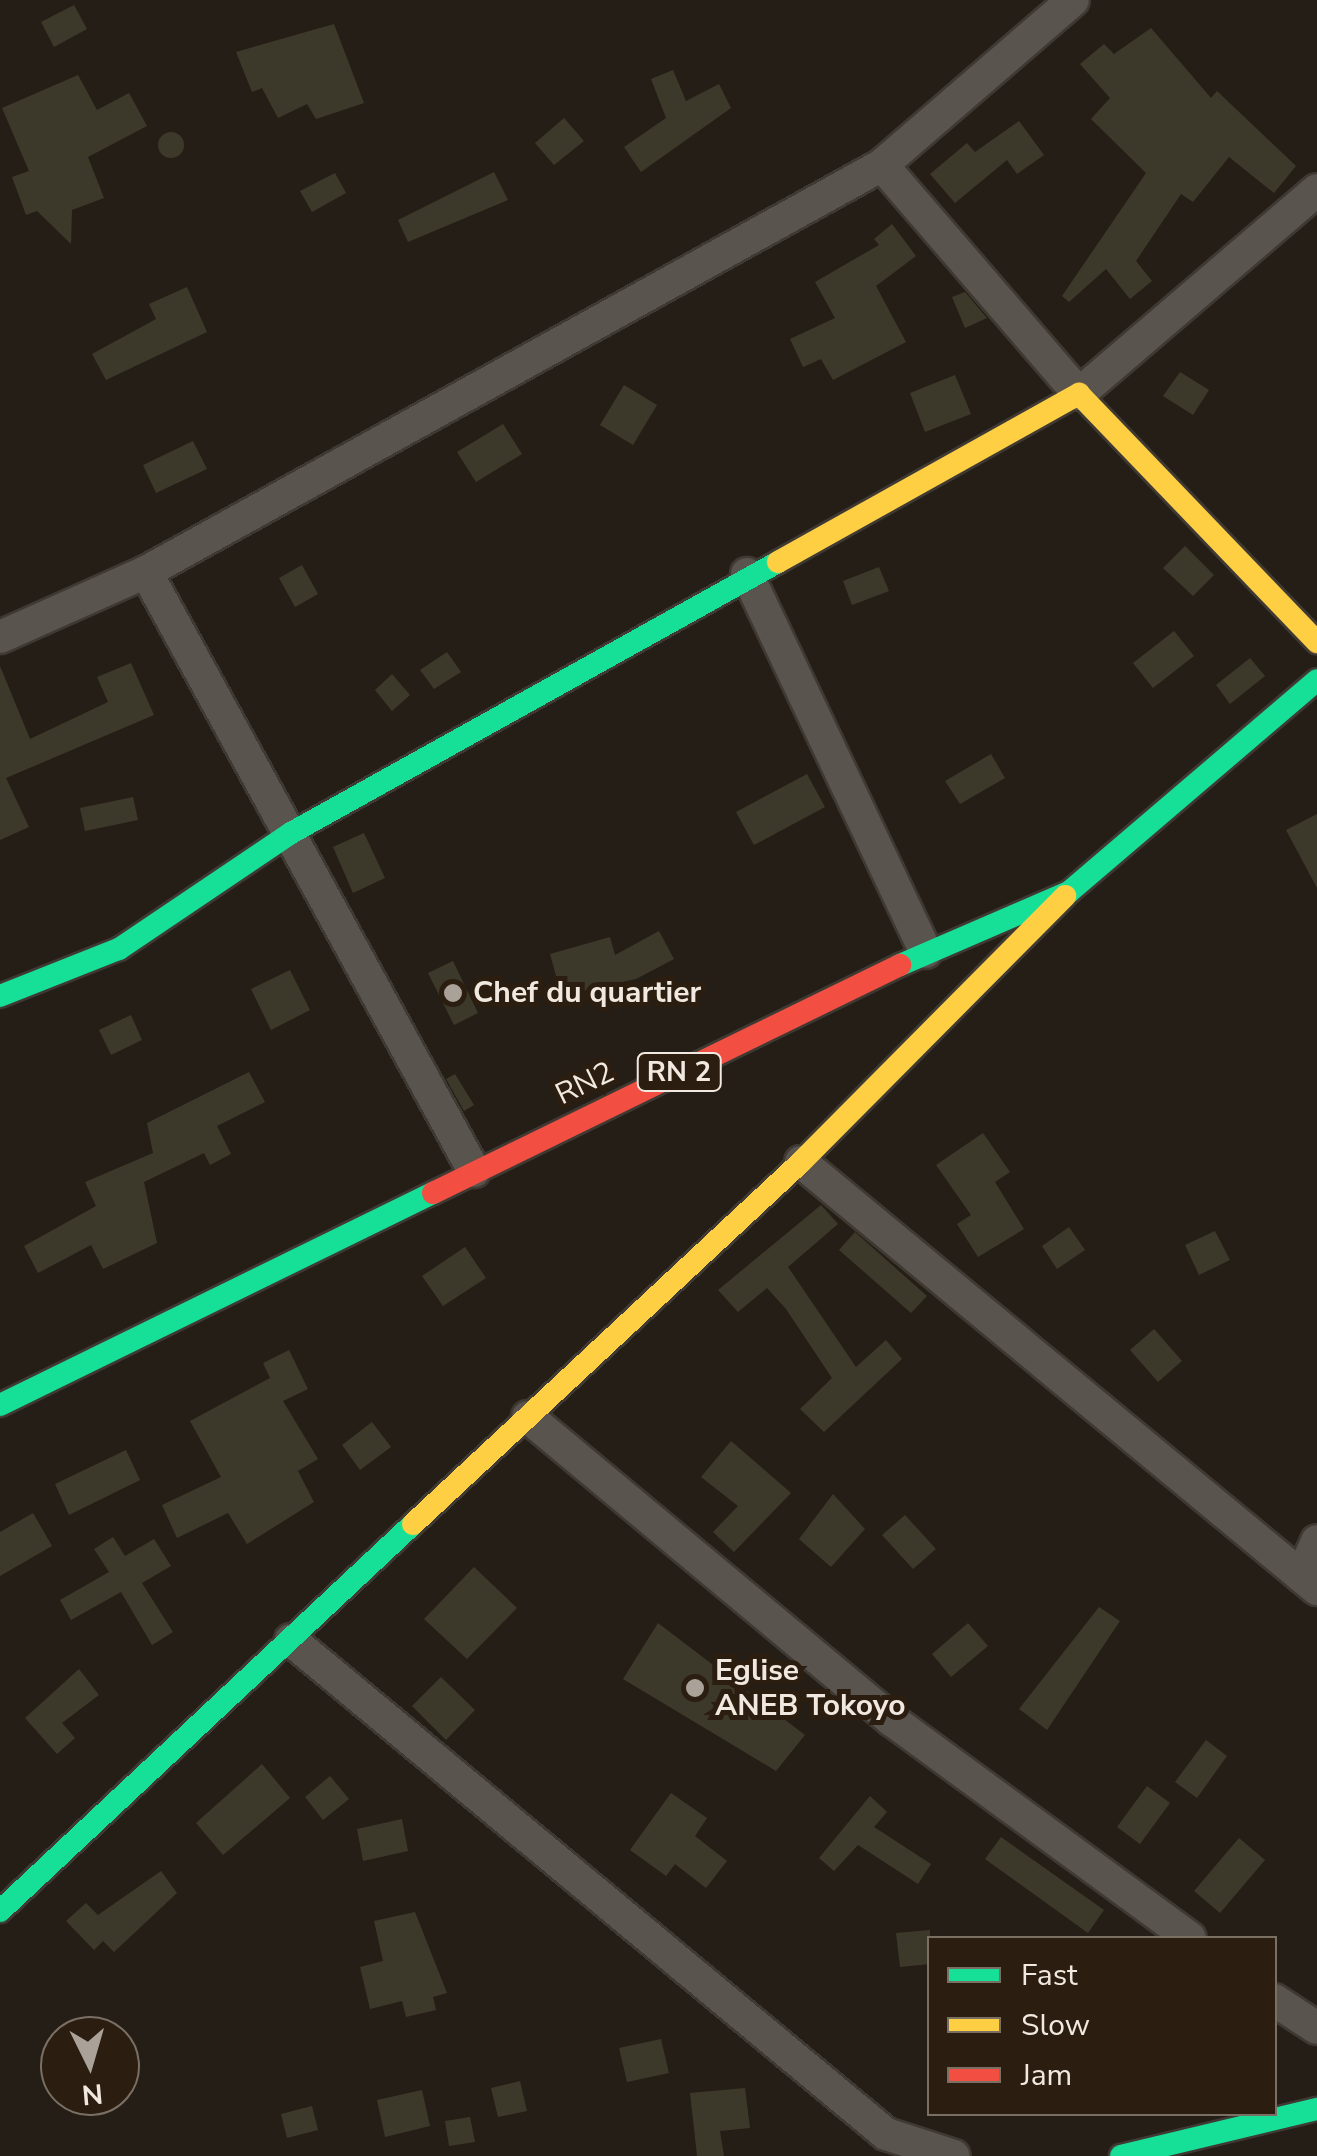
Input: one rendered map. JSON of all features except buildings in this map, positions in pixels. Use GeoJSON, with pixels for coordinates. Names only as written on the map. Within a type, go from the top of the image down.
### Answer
{"type":"FeatureCollection","features":[{"type":"Feature","properties":{"kind":"street"},"geometry":{"type":"LineString","coordinates":[[0,636],[146,572],[882,165],[1073,0]]}},
{"type":"Feature","properties":{"kind":"street"},"geometry":{"type":"LineString","coordinates":[[882,165],[1079,394],[1317,642]]}},
{"type":"Feature","properties":{"kind":"street"},"geometry":{"type":"LineString","coordinates":[[0,996],[119,949],[291,833],[747,574],[1079,394],[1317,190]]}},
{"type":"Feature","properties":{"kind":"street"},"geometry":{"type":"LineString","coordinates":[[146,572],[474,1171]]}},
{"type":"Feature","properties":{"kind":"street"},"geometry":{"type":"LineString","coordinates":[[747,574],[926,952]]}},
{"type":"Feature","properties":{"kind":"street","name":"RN2"},"geometry":{"type":"LineString","coordinates":[[0,1405],[926,952],[1069,892],[1317,680]]}},
{"type":"Feature","properties":{"kind":"street"},"geometry":{"type":"LineString","coordinates":[[0,1911],[16,1877],[292,1640],[801,1162],[1069,892]]}},
{"type":"Feature","properties":{"kind":"street"},"geometry":{"type":"LineString","coordinates":[[801,1162],[1310,1582],[1317,1541]]}},
{"type":"Feature","properties":{"kind":"street"},"geometry":{"type":"LineString","coordinates":[[528,1417],[892,1720],[1187,1936]]}},
{"type":"Feature","properties":{"kind":"street"},"geometry":{"type":"LineString","coordinates":[[292,1640],[886,2134],[954,2156]]}},
{"type":"Feature","properties":{"kind":"street"},"geometry":{"type":"LineString","coordinates":[[1277,2002],[1317,2028]]}},
{"type":"Feature","properties":{"kind":"street"},"geometry":{"type":"LineString","coordinates":[[1121,2156],[1317,2109]]}},
{"type":"Feature","properties":{"kind":"traffic: fast"},"geometry":{"type":"LineString","coordinates":[[0,996],[119,949],[291,833],[778,562]]}},
{"type":"Feature","properties":{"kind":"traffic: fast"},"geometry":{"type":"LineString","coordinates":[[900,965],[1069,892],[1317,680]]}},
{"type":"Feature","properties":{"kind":"traffic: fast"},"geometry":{"type":"LineString","coordinates":[[0,1405],[433,1193]]}},
{"type":"Feature","properties":{"kind":"traffic: fast"},"geometry":{"type":"LineString","coordinates":[[0,1911],[413,1524]]}},
{"type":"Feature","properties":{"kind":"traffic: fast"},"geometry":{"type":"LineString","coordinates":[[1121,2156],[1317,2109]]}},
{"type":"Feature","properties":{"kind":"traffic: slow"},"geometry":{"type":"LineString","coordinates":[[778,562],[1079,394],[1317,642]]}},
{"type":"Feature","properties":{"kind":"traffic: slow"},"geometry":{"type":"LineString","coordinates":[[413,1524],[801,1162],[1065,896]]}},
{"type":"Feature","properties":{"kind":"traffic: jam"},"geometry":{"type":"LineString","coordinates":[[433,1193],[900,965]]}},
{"type":"Feature","properties":{"kind":"place","name":"Chef du quartier"},"geometry":{"type":"Point","coordinates":[453,993]}},
{"type":"Feature","properties":{"kind":"place","name":"Eglise ANEB Tokoyo"},"geometry":{"type":"Point","coordinates":[695,1688]}}]}
